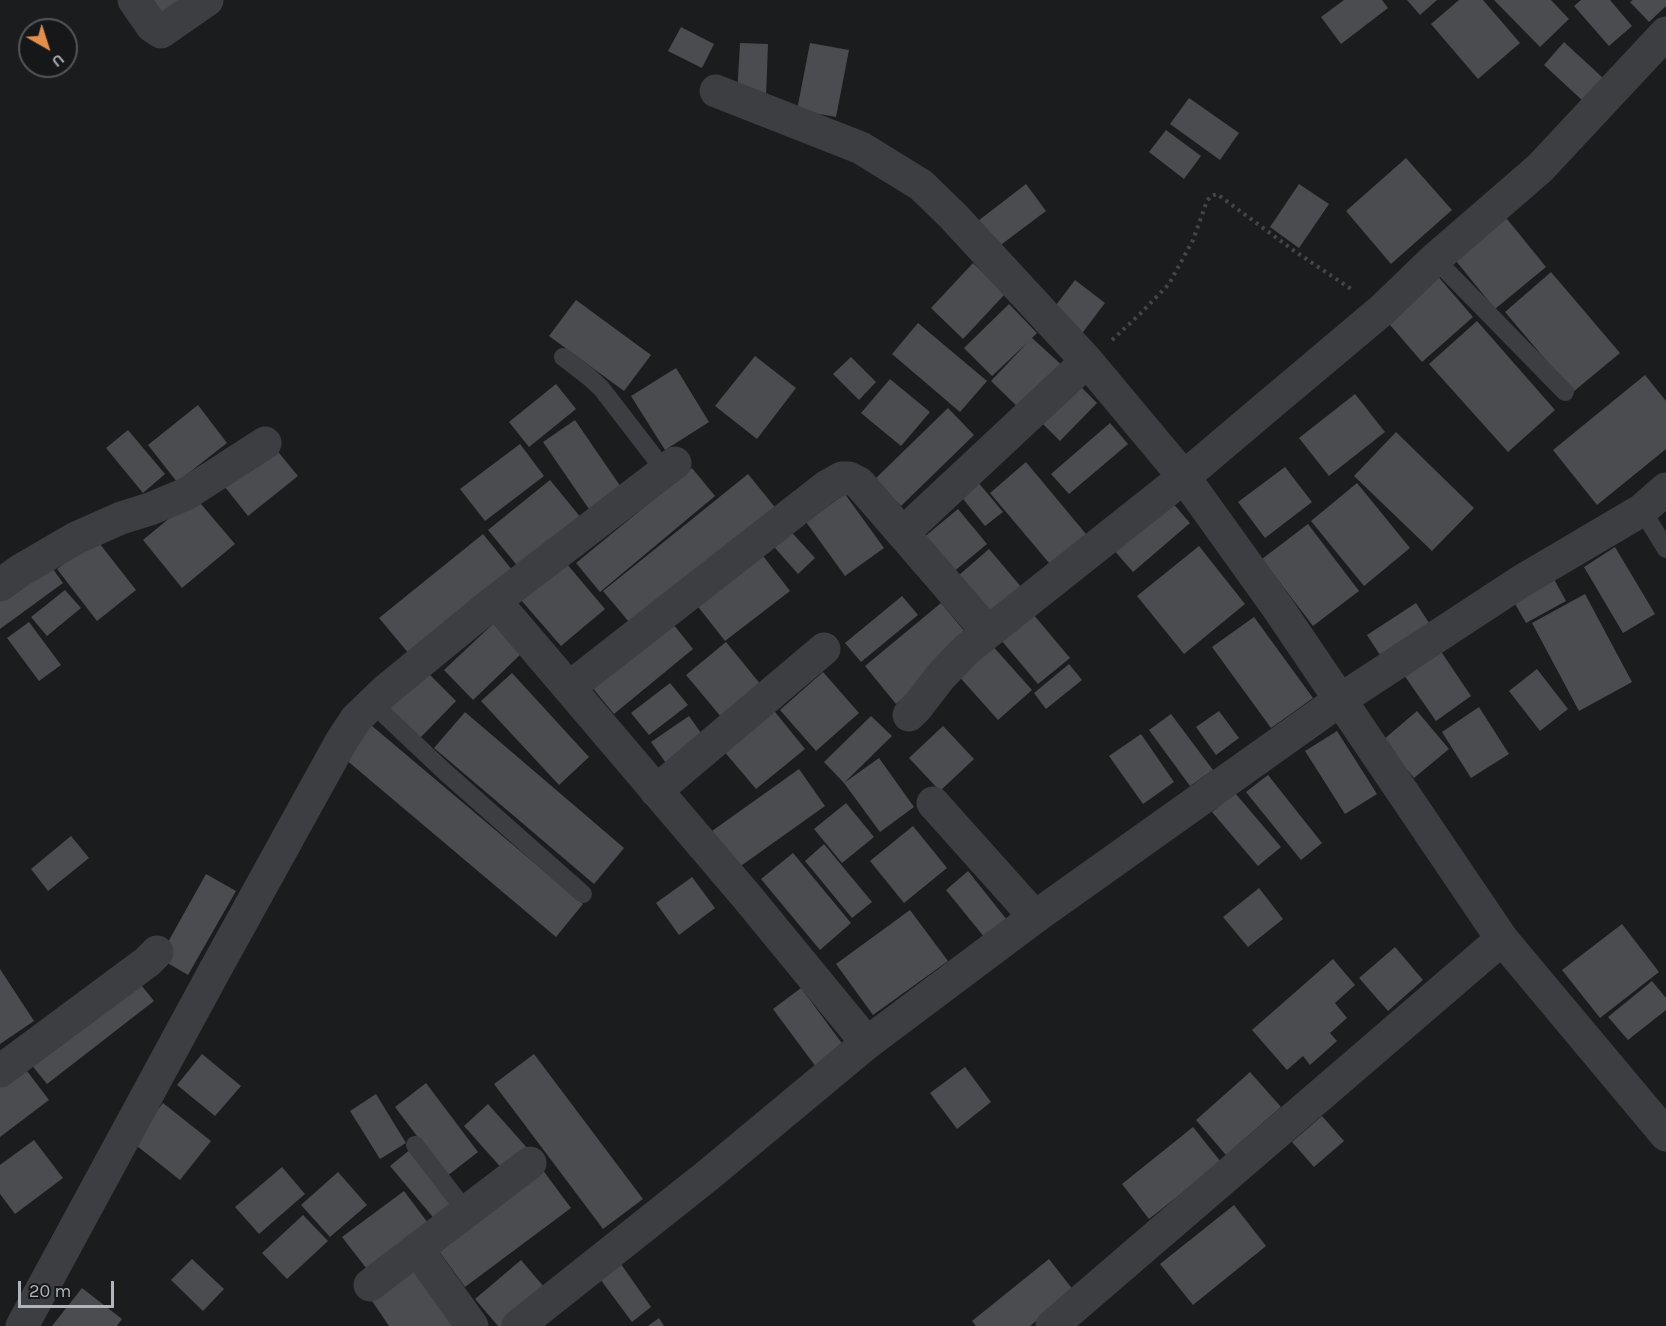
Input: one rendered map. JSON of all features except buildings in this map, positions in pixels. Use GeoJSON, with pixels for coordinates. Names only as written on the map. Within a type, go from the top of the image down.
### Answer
{"type":"FeatureCollection","features":[{"type":"Feature","properties":{"kind":"street"},"geometry":{"type":"LineString","coordinates":[[134,0],[152,26],[161,32],[207,0]]}},
{"type":"Feature","properties":{"kind":"street"},"geometry":{"type":"LineString","coordinates":[[909,715],[940,676],[967,649],[1184,477],[1382,310],[1435,259],[1540,168],[1666,33]]}},
{"type":"Feature","properties":{"kind":"street"},"geometry":{"type":"LineString","coordinates":[[716,91],[861,148],[921,185],[953,216],[1087,361],[1184,477],[1278,608],[1502,939],[1666,1135]]}},
{"type":"Feature","properties":{"kind":"street"},"geometry":{"type":"LineString","coordinates":[[903,533],[1087,361]]}},
{"type":"Feature","properties":{"kind":"street"},"geometry":{"type":"LineString","coordinates":[[0,585],[76,538],[121,518],[186,494],[265,443]]}},
{"type":"Feature","properties":{"kind":"street"},"geometry":{"type":"LineString","coordinates":[[22,1326],[341,742],[356,719],[372,703],[495,601],[670,467]]}},
{"type":"Feature","properties":{"kind":"street"},"geometry":{"type":"LineString","coordinates":[[570,687],[817,494],[842,478],[849,478],[859,483],[988,632]]}},
{"type":"Feature","properties":{"kind":"street"},"geometry":{"type":"LineString","coordinates":[[518,1326],[707,1176],[867,1043],[1035,917],[1340,700],[1520,582],[1641,510],[1666,489]]}},
{"type":"Feature","properties":{"kind":"street"},"geometry":{"type":"LineString","coordinates":[[495,601],[570,687],[867,1043]]}},
{"type":"Feature","properties":{"kind":"street"},"geometry":{"type":"LineString","coordinates":[[656,791],[824,649]]}},
{"type":"Feature","properties":{"kind":"street"},"geometry":{"type":"LineString","coordinates":[[933,802],[1035,917]]}},
{"type":"Feature","properties":{"kind":"street"},"geometry":{"type":"LineString","coordinates":[[1052,1326],[1502,939]]}},
{"type":"Feature","properties":{"kind":"street"},"geometry":{"type":"LineString","coordinates":[[0,1071],[147,962],[157,952]]}},
{"type":"Feature","properties":{"kind":"street"},"geometry":{"type":"LineString","coordinates":[[370,1285],[465,1210],[530,1163]]}},
{"type":"Feature","properties":{"kind":"street"},"geometry":{"type":"LineString","coordinates":[[417,1249],[472,1326]]}},
{"type":"Feature","properties":{"kind":"lane"},"geometry":{"type":"LineString","coordinates":[[1435,259],[1564,392]]}},
{"type":"Feature","properties":{"kind":"lane"},"geometry":{"type":"LineString","coordinates":[[563,357],[601,388],[670,467]]}},
{"type":"Feature","properties":{"kind":"lane"},"geometry":{"type":"LineString","coordinates":[[1641,510],[1666,549]]}},
{"type":"Feature","properties":{"kind":"lane"},"geometry":{"type":"LineString","coordinates":[[372,703],[444,771],[583,894]]}},
{"type":"Feature","properties":{"kind":"lane"},"geometry":{"type":"LineString","coordinates":[[415,1145],[465,1210]]}},
{"type":"Feature","properties":{"kind":"path"},"geometry":{"type":"LineString","coordinates":[[1087,361],[1139,315],[1169,284],[1193,240],[1207,201],[1211,196],[1217,194],[1293,250],[1382,310]]}}]}
